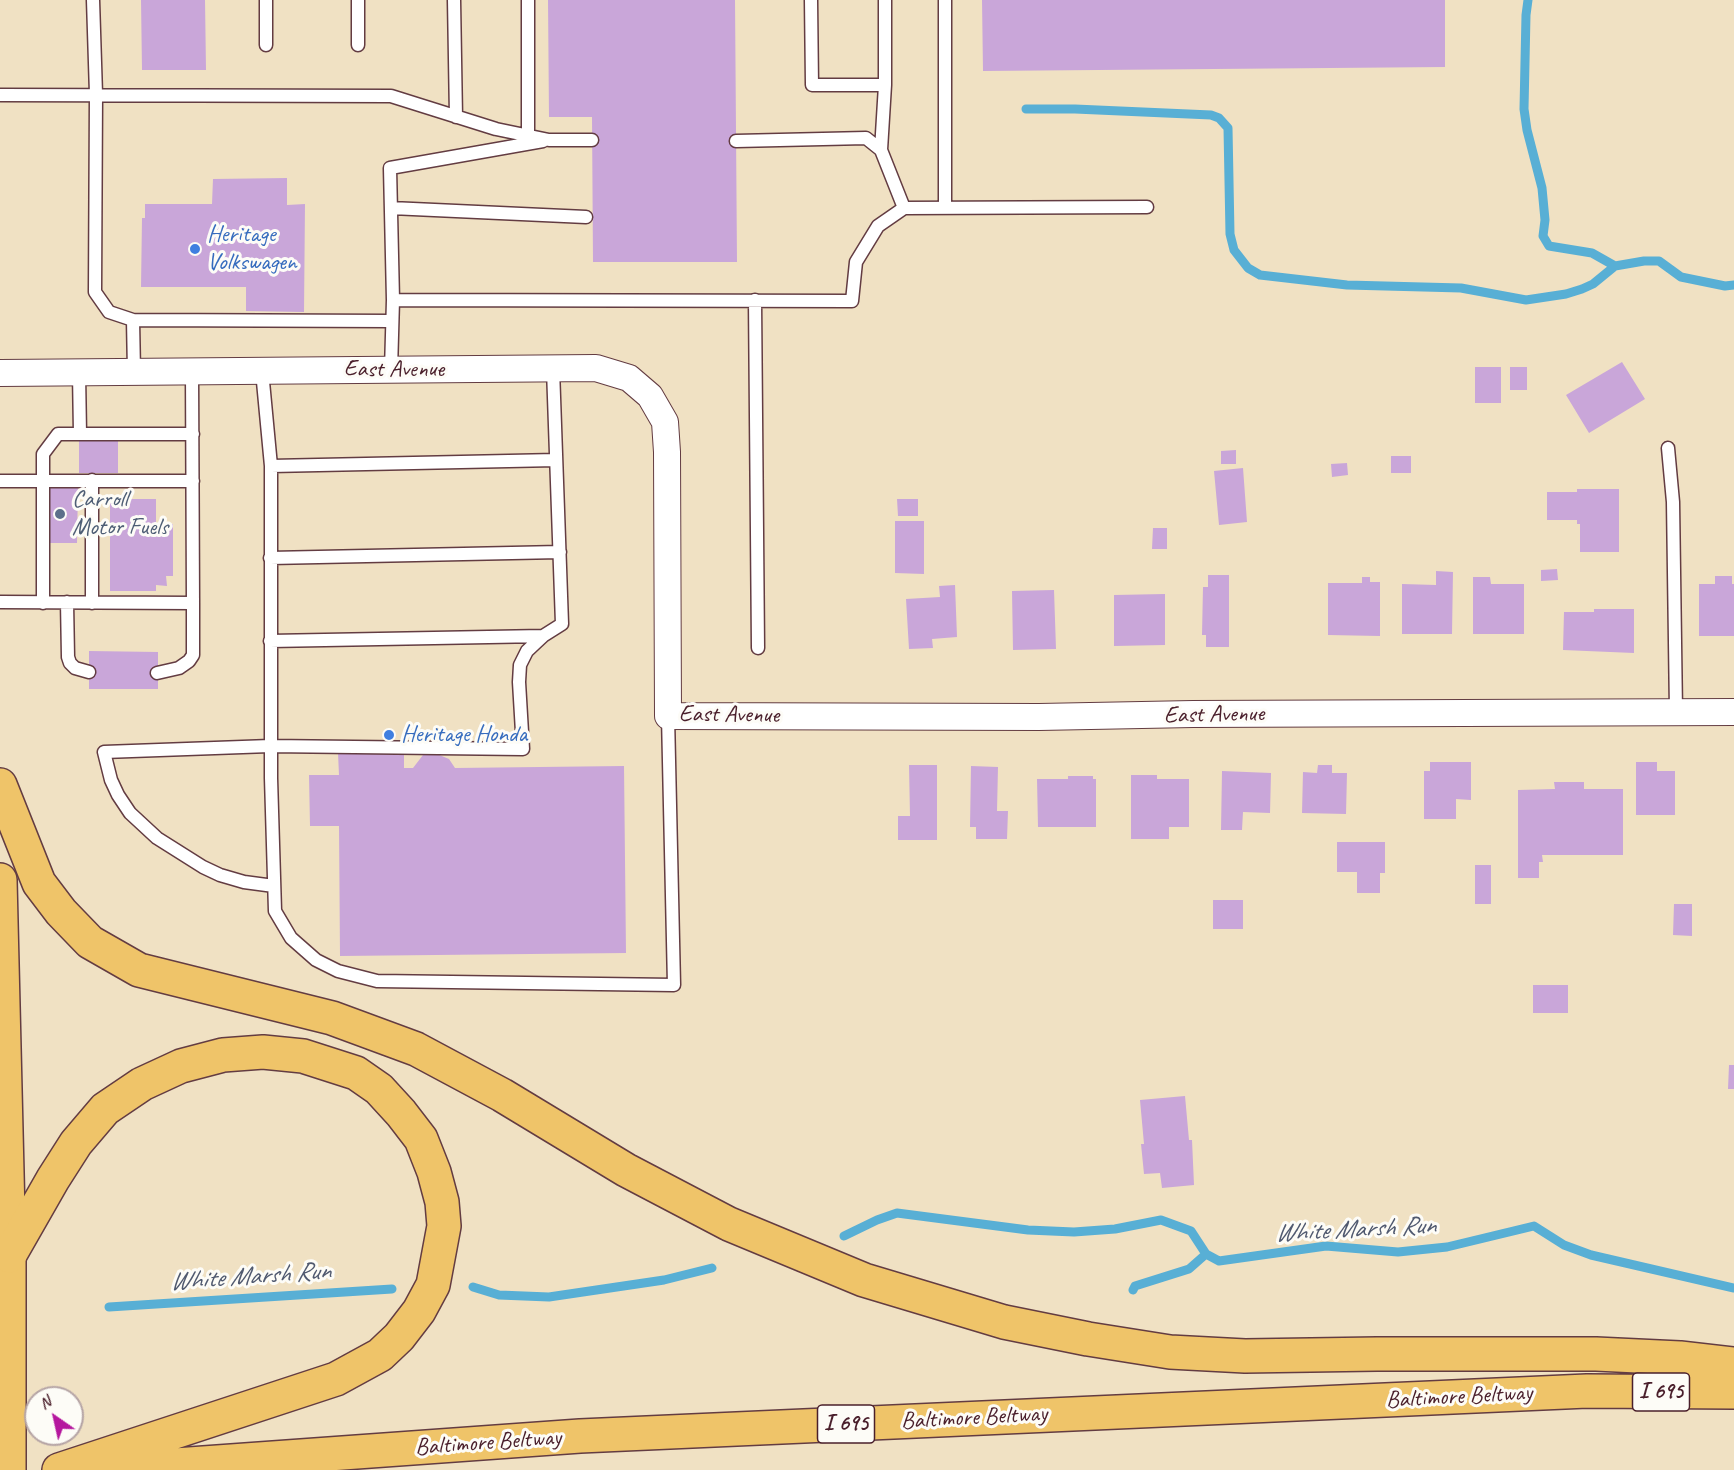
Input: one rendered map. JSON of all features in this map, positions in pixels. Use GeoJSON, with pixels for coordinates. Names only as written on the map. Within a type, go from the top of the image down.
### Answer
{"type":"FeatureCollection","features":[{"type":"Feature","properties":{"kind":"main road"},"geometry":{"type":"LineString","coordinates":[[0,785],[39,883],[61,912],[90,942],[139,970],[332,1018],[416,1049],[502,1095],[626,1170],[729,1224],[864,1280],[1004,1322],[1088,1339],[1189,1353],[1245,1356],[1596,1354],[1680,1358],[1734,1364]]}},
{"type":"Feature","properties":{"kind":"main road"},"geometry":{"type":"LineString","coordinates":[[0,880],[9,1256],[9,1470]]}},
{"type":"Feature","properties":{"kind":"main road"},"geometry":{"type":"LineString","coordinates":[[9,1256],[52,1179],[76,1143],[105,1109],[142,1084],[181,1066],[223,1055],[263,1052],[303,1056],[356,1073],[379,1089],[421,1139],[434,1172],[442,1202],[444,1226],[433,1285],[419,1311],[380,1355],[336,1379],[59,1470]]}},
{"type":"Feature","properties":{"kind":"main road","name":"Baltimore Beltway"},"geometry":{"type":"LineString","coordinates":[[106,1470],[591,1436],[1587,1391],[1734,1392]]}},
{"type":"Feature","properties":{"kind":"street","name":"East Avenue"},"geometry":{"type":"LineString","coordinates":[[0,374],[596,368],[629,378],[650,396],[664,422],[667,452],[668,716],[1038,717],[1205,714],[1734,712]]}},
{"type":"Feature","properties":{"kind":"lane"},"geometry":{"type":"LineString","coordinates":[[93,0],[96,94],[95,292],[109,312],[132,320],[392,321]]}},
{"type":"Feature","properties":{"kind":"lane"},"geometry":{"type":"LineString","coordinates":[[266,0],[266,45]]}},
{"type":"Feature","properties":{"kind":"lane"},"geometry":{"type":"LineString","coordinates":[[357,0],[358,45]]}},
{"type":"Feature","properties":{"kind":"lane"},"geometry":{"type":"LineString","coordinates":[[454,0],[456,117]]}},
{"type":"Feature","properties":{"kind":"lane"},"geometry":{"type":"LineString","coordinates":[[528,0],[528,135]]}},
{"type":"Feature","properties":{"kind":"lane"},"geometry":{"type":"LineString","coordinates":[[811,0],[812,85],[885,85]]}},
{"type":"Feature","properties":{"kind":"lane"},"geometry":{"type":"LineString","coordinates":[[885,0],[885,85],[881,150],[904,208]]}},
{"type":"Feature","properties":{"kind":"lane"},"geometry":{"type":"LineString","coordinates":[[945,0],[945,207]]}},
{"type":"Feature","properties":{"kind":"lane"},"geometry":{"type":"LineString","coordinates":[[0,95],[392,96],[496,129],[549,140]]}},
{"type":"Feature","properties":{"kind":"lane"},"geometry":{"type":"LineString","coordinates":[[736,141],[866,138],[881,150]]}},
{"type":"Feature","properties":{"kind":"lane"},"geometry":{"type":"LineString","coordinates":[[391,370],[393,300],[390,168],[549,140],[592,140]]}},
{"type":"Feature","properties":{"kind":"lane"},"geometry":{"type":"LineString","coordinates":[[393,300],[852,301],[856,262],[878,226],[904,208],[1147,207]]}},
{"type":"Feature","properties":{"kind":"lane"},"geometry":{"type":"LineString","coordinates":[[391,208],[586,217]]}},
{"type":"Feature","properties":{"kind":"lane"},"geometry":{"type":"LineString","coordinates":[[755,300],[758,648]]}},
{"type":"Feature","properties":{"kind":"lane"},"geometry":{"type":"LineString","coordinates":[[132,320],[134,372]]}},
{"type":"Feature","properties":{"kind":"lane"},"geometry":{"type":"LineString","coordinates":[[274,885],[244,882],[220,874],[203,867],[157,838],[130,813],[118,795],[111,780],[104,752],[270,746],[523,749],[520,666],[527,651],[543,636],[562,624],[553,369]]}},
{"type":"Feature","properties":{"kind":"lane"},"geometry":{"type":"LineString","coordinates":[[262,371],[270,466],[270,746],[275,911],[291,938],[316,960],[338,971],[377,981],[674,985],[668,716]]}},
{"type":"Feature","properties":{"kind":"lane"},"geometry":{"type":"LineString","coordinates":[[158,673],[179,668],[193,655],[192,372]]}},
{"type":"Feature","properties":{"kind":"lane"},"geometry":{"type":"LineString","coordinates":[[79,373],[80,434]]}},
{"type":"Feature","properties":{"kind":"lane"},"geometry":{"type":"LineString","coordinates":[[43,603],[43,454],[58,434],[193,434]]}},
{"type":"Feature","properties":{"kind":"lane"},"geometry":{"type":"LineString","coordinates":[[1668,448],[1673,501],[1676,712]]}},
{"type":"Feature","properties":{"kind":"lane"},"geometry":{"type":"LineString","coordinates":[[270,466],[556,460]]}},
{"type":"Feature","properties":{"kind":"lane"},"geometry":{"type":"LineString","coordinates":[[92,480],[92,603]]}},
{"type":"Feature","properties":{"kind":"lane"},"geometry":{"type":"LineString","coordinates":[[0,481],[193,482]]}},
{"type":"Feature","properties":{"kind":"lane"},"geometry":{"type":"LineString","coordinates":[[270,558],[560,552]]}},
{"type":"Feature","properties":{"kind":"lane"},"geometry":{"type":"LineString","coordinates":[[0,602],[193,603]]}},
{"type":"Feature","properties":{"kind":"lane"},"geometry":{"type":"LineString","coordinates":[[67,602],[68,657],[75,668],[88,672]]}},
{"type":"Feature","properties":{"kind":"lane"},"geometry":{"type":"LineString","coordinates":[[270,641],[543,636]]}},
{"type":"Feature","properties":{"kind":"building"},"geometry":{"type":"Polygon","coordinates":[[[141,0],[205,0],[206,70],[142,70],[141,0]]]}},
{"type":"Feature","properties":{"kind":"building"},"geometry":{"type":"Polygon","coordinates":[[[548,0],[735,0],[737,262],[593,262],[592,117],[549,117],[548,0]]]}},
{"type":"Feature","properties":{"kind":"building"},"geometry":{"type":"Polygon","coordinates":[[[982,0],[1445,0],[1445,67],[983,71],[982,0]]]}},
{"type":"Feature","properties":{"kind":"building"},"geometry":{"type":"Polygon","coordinates":[[[287,178],[287,205],[305,204],[304,312],[246,311],[246,287],[141,287],[142,218],[145,218],[145,204],[212,204],[213,179],[287,178]]]}},
{"type":"Feature","properties":{"kind":"building"},"geometry":{"type":"Polygon","coordinates":[[[1622,362],[1645,399],[1589,433],[1566,395],[1622,362]]]}},
{"type":"Feature","properties":{"kind":"building"},"geometry":{"type":"Polygon","coordinates":[[[1475,367],[1501,367],[1501,403],[1475,403],[1475,367]]]}},
{"type":"Feature","properties":{"kind":"building"},"geometry":{"type":"Polygon","coordinates":[[[1510,367],[1527,367],[1527,390],[1510,390],[1510,367]]]}},
{"type":"Feature","properties":{"kind":"building","name":"Carroll Motor Fuels"},"geometry":{"type":"Polygon","coordinates":[[[79,439],[118,439],[118,473],[79,473],[79,439]]]}},
{"type":"Feature","properties":{"kind":"building"},"geometry":{"type":"Polygon","coordinates":[[[1236,450],[1236,464],[1221,464],[1221,451],[1236,450]]]}},
{"type":"Feature","properties":{"kind":"building"},"geometry":{"type":"Polygon","coordinates":[[[1391,456],[1411,456],[1411,473],[1391,473],[1391,456]]]}},
{"type":"Feature","properties":{"kind":"building"},"geometry":{"type":"Polygon","coordinates":[[[1347,463],[1348,475],[1332,477],[1331,464],[1347,463]]]}},
{"type":"Feature","properties":{"kind":"building"},"geometry":{"type":"Polygon","coordinates":[[[1243,468],[1247,522],[1219,525],[1214,471],[1243,468]]]}},
{"type":"Feature","properties":{"kind":"building","name":"Carroll Motor Fuels"},"geometry":{"type":"Polygon","coordinates":[[[43,484],[78,485],[77,543],[42,543],[43,484]]]}},
{"type":"Feature","properties":{"kind":"building"},"geometry":{"type":"Polygon","coordinates":[[[1577,489],[1619,489],[1619,552],[1580,552],[1580,524],[1577,524],[1577,520],[1547,520],[1547,492],[1577,492],[1577,489]]]}},
{"type":"Feature","properties":{"kind":"building"},"geometry":{"type":"Polygon","coordinates":[[[110,499],[156,499],[156,524],[173,524],[173,576],[166,576],[167,586],[156,585],[156,591],[110,591],[110,499]]]}},
{"type":"Feature","properties":{"kind":"building"},"geometry":{"type":"Polygon","coordinates":[[[897,499],[918,499],[918,516],[898,516],[897,499]]]}},
{"type":"Feature","properties":{"kind":"building"},"geometry":{"type":"Polygon","coordinates":[[[895,521],[924,521],[924,574],[895,573],[895,521]]]}},
{"type":"Feature","properties":{"kind":"building"},"geometry":{"type":"Polygon","coordinates":[[[1153,528],[1167,528],[1167,549],[1152,549],[1153,528]]]}},
{"type":"Feature","properties":{"kind":"building"},"geometry":{"type":"Polygon","coordinates":[[[1557,569],[1558,580],[1541,581],[1541,570],[1557,569]]]}},
{"type":"Feature","properties":{"kind":"building"},"geometry":{"type":"Polygon","coordinates":[[[1436,571],[1453,572],[1452,634],[1402,634],[1402,584],[1436,585],[1436,571]]]}},
{"type":"Feature","properties":{"kind":"building"},"geometry":{"type":"Polygon","coordinates":[[[1208,575],[1229,575],[1229,647],[1206,647],[1206,635],[1202,635],[1203,587],[1208,587],[1208,575]]]}},
{"type":"Feature","properties":{"kind":"building"},"geometry":{"type":"Polygon","coordinates":[[[1715,576],[1732,576],[1734,636],[1699,636],[1699,584],[1715,584],[1715,576]]]}},
{"type":"Feature","properties":{"kind":"building"},"geometry":{"type":"Polygon","coordinates":[[[1362,577],[1370,577],[1370,582],[1380,582],[1380,636],[1328,635],[1328,583],[1362,583],[1362,577]]]}},
{"type":"Feature","properties":{"kind":"building"},"geometry":{"type":"Polygon","coordinates":[[[1473,577],[1490,577],[1491,584],[1524,584],[1524,634],[1473,634],[1473,577]]]}},
{"type":"Feature","properties":{"kind":"building"},"geometry":{"type":"Polygon","coordinates":[[[955,585],[957,637],[932,639],[933,648],[909,649],[906,599],[940,597],[939,586],[955,585]]]}},
{"type":"Feature","properties":{"kind":"building"},"geometry":{"type":"Polygon","coordinates":[[[1054,590],[1056,649],[1013,650],[1012,591],[1054,590]]]}},
{"type":"Feature","properties":{"kind":"building"},"geometry":{"type":"Polygon","coordinates":[[[1165,594],[1165,645],[1114,646],[1114,595],[1165,594]]]}},
{"type":"Feature","properties":{"kind":"building"},"geometry":{"type":"Polygon","coordinates":[[[1594,609],[1634,609],[1634,653],[1563,650],[1564,612],[1594,612],[1594,609]]]}},
{"type":"Feature","properties":{"kind":"building"},"geometry":{"type":"Polygon","coordinates":[[[89,651],[158,652],[158,689],[89,689],[89,651]]]}},
{"type":"Feature","properties":{"kind":"building"},"geometry":{"type":"Polygon","coordinates":[[[404,752],[404,768],[413,768],[423,755],[432,752],[449,759],[455,768],[624,766],[626,953],[340,956],[339,826],[310,826],[309,775],[339,775],[338,753],[404,752]]]}},
{"type":"Feature","properties":{"kind":"building"},"geometry":{"type":"Polygon","coordinates":[[[1430,762],[1471,762],[1471,800],[1456,799],[1456,819],[1424,819],[1424,771],[1430,771],[1430,762]]]}},
{"type":"Feature","properties":{"kind":"building"},"geometry":{"type":"Polygon","coordinates":[[[1636,762],[1657,762],[1657,771],[1675,771],[1675,815],[1636,815],[1636,762]]]}},
{"type":"Feature","properties":{"kind":"building"},"geometry":{"type":"Polygon","coordinates":[[[909,765],[937,765],[937,840],[898,840],[898,816],[910,816],[909,765]]]}},
{"type":"Feature","properties":{"kind":"building"},"geometry":{"type":"Polygon","coordinates":[[[1318,765],[1332,765],[1332,773],[1347,773],[1346,814],[1302,813],[1303,772],[1317,773],[1318,765]]]}},
{"type":"Feature","properties":{"kind":"building"},"geometry":{"type":"Polygon","coordinates":[[[971,766],[998,767],[997,811],[1008,811],[1007,839],[976,839],[976,827],[970,827],[971,766]]]}},
{"type":"Feature","properties":{"kind":"building"},"geometry":{"type":"Polygon","coordinates":[[[1222,771],[1271,773],[1270,813],[1243,812],[1242,830],[1221,830],[1222,771]]]}},
{"type":"Feature","properties":{"kind":"building"},"geometry":{"type":"Polygon","coordinates":[[[1131,775],[1157,775],[1157,779],[1189,779],[1189,827],[1169,827],[1169,839],[1131,839],[1131,775]]]}},
{"type":"Feature","properties":{"kind":"building"},"geometry":{"type":"Polygon","coordinates":[[[1068,776],[1093,776],[1093,779],[1096,779],[1096,827],[1038,827],[1037,779],[1068,779],[1068,776]]]}},
{"type":"Feature","properties":{"kind":"building"},"geometry":{"type":"Polygon","coordinates":[[[1554,782],[1584,782],[1584,789],[1623,789],[1623,855],[1542,855],[1543,862],[1539,862],[1539,878],[1518,878],[1518,790],[1555,789],[1554,782]]]}},
{"type":"Feature","properties":{"kind":"building"},"geometry":{"type":"Polygon","coordinates":[[[1337,842],[1385,842],[1385,873],[1380,873],[1380,893],[1357,893],[1357,872],[1337,872],[1337,842]]]}},
{"type":"Feature","properties":{"kind":"building"},"geometry":{"type":"Polygon","coordinates":[[[1475,865],[1491,865],[1491,904],[1475,904],[1475,865]]]}},
{"type":"Feature","properties":{"kind":"building"},"geometry":{"type":"Polygon","coordinates":[[[1213,900],[1243,900],[1243,929],[1213,929],[1213,900]]]}},
{"type":"Feature","properties":{"kind":"building"},"geometry":{"type":"Polygon","coordinates":[[[1674,904],[1692,904],[1692,936],[1673,935],[1674,904]]]}},
{"type":"Feature","properties":{"kind":"building"},"geometry":{"type":"Polygon","coordinates":[[[1533,985],[1568,985],[1568,1013],[1533,1013],[1533,985]]]}},
{"type":"Feature","properties":{"kind":"building"},"geometry":{"type":"Polygon","coordinates":[[[1729,1065],[1734,1065],[1734,1089],[1728,1089],[1729,1065]]]}},
{"type":"Feature","properties":{"kind":"building"},"geometry":{"type":"Polygon","coordinates":[[[1185,1096],[1189,1140],[1192,1140],[1194,1185],[1162,1188],[1160,1173],[1144,1174],[1140,1100],[1185,1096]]]}},
{"type":"Feature","properties":{"kind":"waterway"},"geometry":{"type":"LineString","coordinates":[[1528,0],[1524,109],[1542,188],[1545,220],[1543,236],[1549,246],[1592,253],[1615,266]]}},
{"type":"Feature","properties":{"kind":"waterway"},"geometry":{"type":"LineString","coordinates":[[1026,109],[1211,115],[1219,118],[1228,128],[1230,234],[1234,250],[1248,268],[1260,275],[1347,285],[1461,288],[1526,300],[1566,294],[1582,289],[1593,284],[1615,266],[1659,261],[1681,277],[1725,286],[1734,285]]}},
{"type":"Feature","properties":{"kind":"waterway","name":"White Marsh Run"},"geometry":{"type":"LineString","coordinates":[[844,1236],[897,1213],[1028,1230],[1074,1232],[1115,1229],[1161,1220],[1191,1231],[1206,1254],[1219,1261],[1326,1246],[1398,1252],[1447,1247],[1534,1226],[1564,1245],[1591,1255],[1734,1288]]}},
{"type":"Feature","properties":{"kind":"waterway"},"geometry":{"type":"LineString","coordinates":[[1133,1290],[1135,1286],[1189,1269],[1206,1254]]}},
{"type":"Feature","properties":{"kind":"waterway","name":"White Marsh Run"},"geometry":{"type":"LineString","coordinates":[[473,1287],[499,1295],[549,1297],[664,1280],[712,1268]]}},
{"type":"Feature","properties":{"kind":"waterway","name":"White Marsh Run"},"geometry":{"type":"LineString","coordinates":[[109,1307],[392,1289]]}},
{"type":"Feature","properties":{"kind":"place","name":"Heritage Volkswagen"},"geometry":{"type":"Point","coordinates":[195,249]}},
{"type":"Feature","properties":{"kind":"place","name":"Carroll Motor Fuels"},"geometry":{"type":"Point","coordinates":[60,514]}},
{"type":"Feature","properties":{"kind":"place","name":"Heritage Honda"},"geometry":{"type":"Point","coordinates":[389,735]}}]}
